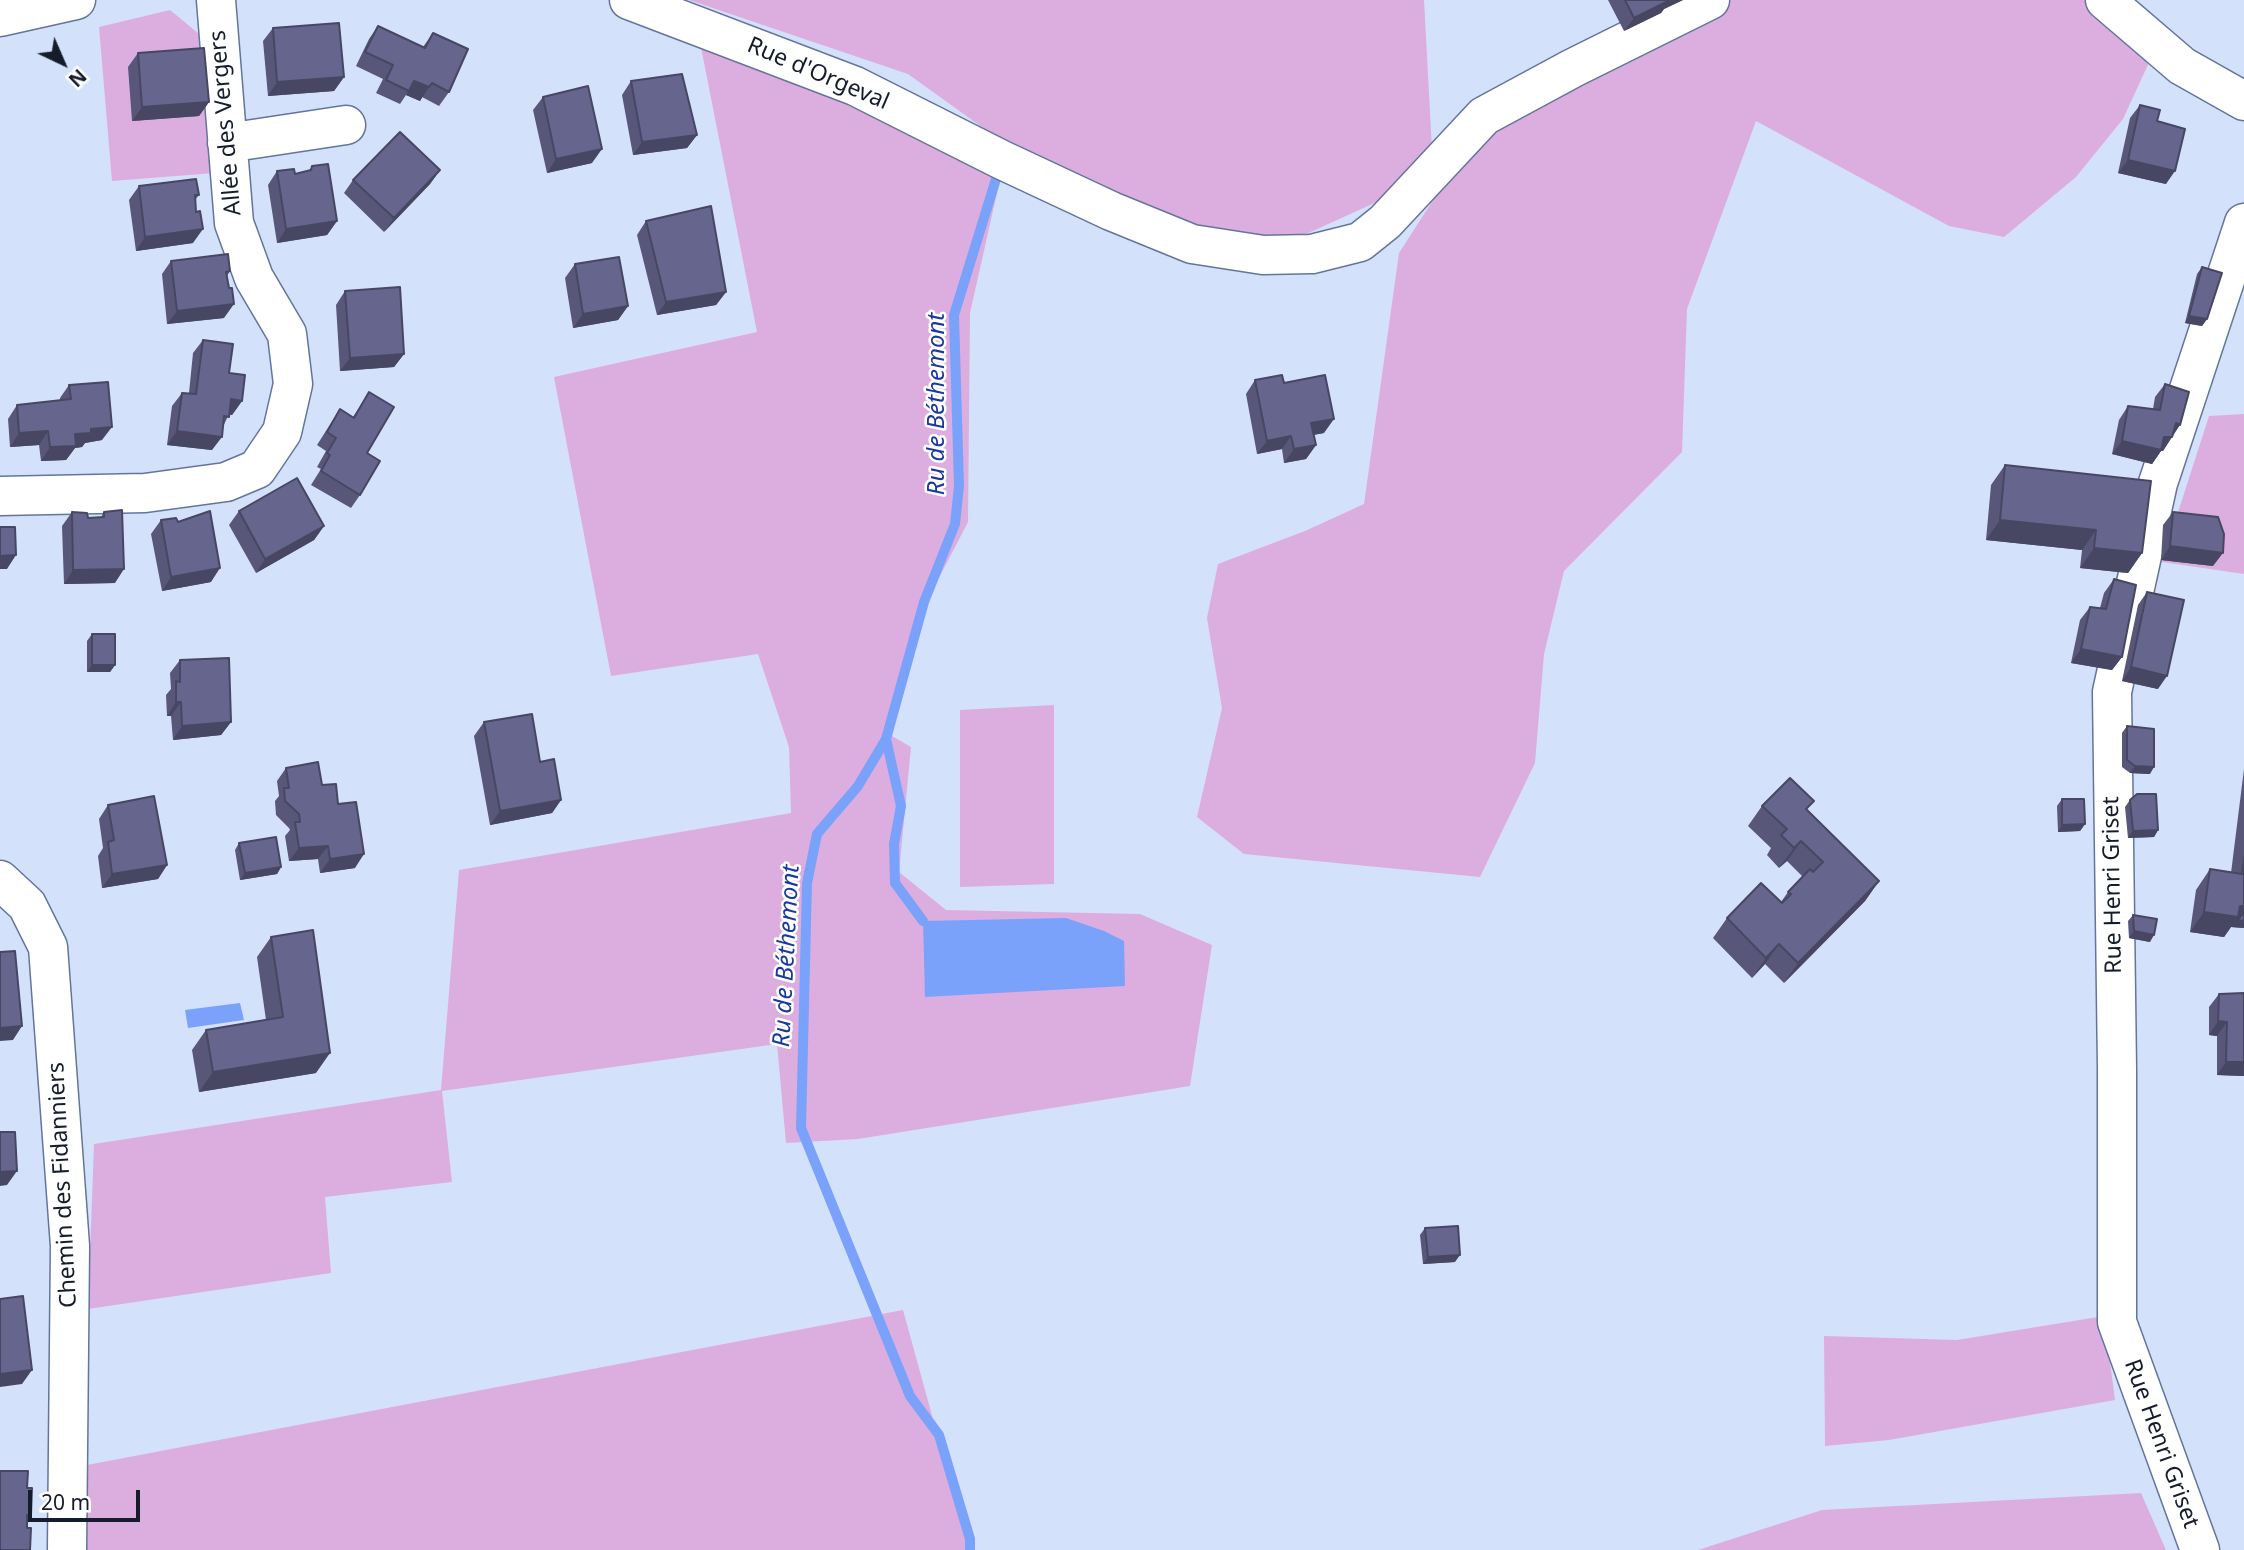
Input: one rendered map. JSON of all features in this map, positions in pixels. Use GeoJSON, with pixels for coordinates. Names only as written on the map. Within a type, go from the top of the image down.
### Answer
{"type":"FeatureCollection","features":[{"type":"Feature","properties":{"kind":"street"},"geometry":{"type":"LineString","coordinates":[[0,17],[76,0]]}},
{"type":"Feature","properties":{"kind":"street","name":"Allée des Vergers"},"geometry":{"type":"LineString","coordinates":[[0,496],[145,493],[226,482],[257,469],[282,432],[293,384],[287,334],[254,278],[234,223],[216,0]]}},
{"type":"Feature","properties":{"kind":"street","name":"Rue d'Orgeval"},"geometry":{"type":"LineString","coordinates":[[629,0],[855,86],[1002,160],[1111,211],[1192,244],[1263,255],[1312,254],[1360,242],[1385,222],[1484,116],[1710,0]]}},
{"type":"Feature","properties":{"kind":"street"},"geometry":{"type":"LineString","coordinates":[[2105,0],[2182,66],[2244,101]]}},
{"type":"Feature","properties":{"kind":"street"},"geometry":{"type":"LineString","coordinates":[[227,143],[346,125]]}},
{"type":"Feature","properties":{"kind":"street","name":"Rue Henri Griset"},"geometry":{"type":"LineString","coordinates":[[2200,1550],[2117,1322],[2112,692],[2158,483],[2244,223]]}},
{"type":"Feature","properties":{"kind":"street","name":"Chemin des Fidanniers"},"geometry":{"type":"LineString","coordinates":[[0,880],[27,905],[48,947],[70,1246],[67,1550]]}},
{"type":"Feature","properties":{"kind":"shaded area"},"geometry":{"type":"Polygon","coordinates":[[[689,0],[1424,0],[1432,150],[1379,201],[1262,254],[1107,217],[908,74],[689,0]]]}},
{"type":"Feature","properties":{"kind":"shaded area"},"geometry":{"type":"Polygon","coordinates":[[[1720,0],[2084,0],[2152,56],[2123,119],[2076,177],[2004,237],[1949,226],[1756,121],[1687,309],[1682,452],[1564,571],[1544,654],[1535,763],[1480,877],[1244,854],[1197,817],[1222,708],[1207,618],[1218,564],[1305,531],[1364,504],[1399,253],[1488,115],[1720,0]]]}},
{"type":"Feature","properties":{"kind":"shaded area"},"geometry":{"type":"Polygon","coordinates":[[[170,10],[204,38],[215,173],[112,181],[99,27],[170,10]]]}},
{"type":"Feature","properties":{"kind":"shaded area"},"geometry":{"type":"Polygon","coordinates":[[[699,37],[1001,175],[970,313],[968,522],[927,601],[885,732],[911,747],[899,872],[946,910],[1140,914],[1212,945],[1190,1086],[858,1139],[786,1143],[777,1044],[442,1091],[452,1182],[325,1197],[331,1273],[88,1309],[94,1144],[441,1090],[459,870],[791,813],[789,747],[758,654],[611,676],[554,377],[757,332],[699,37]]]}},
{"type":"Feature","properties":{"kind":"shaded area"},"geometry":{"type":"Polygon","coordinates":[[[2244,414],[2244,574],[2162,562],[2209,416],[2244,414]]]}},
{"type":"Feature","properties":{"kind":"shaded area"},"geometry":{"type":"Polygon","coordinates":[[[1054,705],[1054,884],[960,887],[960,710],[1054,705]]]}},
{"type":"Feature","properties":{"kind":"shaded area"},"geometry":{"type":"Polygon","coordinates":[[[903,1310],[969,1550],[85,1550],[87,1465],[903,1310]]]}},
{"type":"Feature","properties":{"kind":"shaded area"},"geometry":{"type":"Polygon","coordinates":[[[2104,1316],[2115,1400],[1889,1440],[1825,1446],[1824,1336],[1957,1340],[2104,1316]]]}},
{"type":"Feature","properties":{"kind":"shaded area"},"geometry":{"type":"Polygon","coordinates":[[[2141,1493],[2166,1550],[1698,1550],[1822,1510],[2141,1493]]]}},
{"type":"Feature","properties":{"kind":"water"},"geometry":{"type":"Polygon","coordinates":[[[1066,918],[1124,941],[1125,986],[925,997],[923,921],[1066,918]]]}},
{"type":"Feature","properties":{"kind":"water"},"geometry":{"type":"Polygon","coordinates":[[[240,1003],[244,1020],[188,1028],[185,1010],[240,1003]]]}},
{"type":"Feature","properties":{"kind":"building"},"geometry":{"type":"Polygon","coordinates":[[[1625,0],[1670,0],[1634,18],[1625,0]]]}},
{"type":"Feature","properties":{"kind":"building"},"geometry":{"type":"Polygon","coordinates":[[[339,23],[344,77],[277,82],[273,28],[339,23]]]}},
{"type":"Feature","properties":{"kind":"building"},"geometry":{"type":"Polygon","coordinates":[[[378,26],[425,48],[433,33],[468,49],[449,92],[432,83],[429,87],[414,81],[409,91],[386,80],[393,65],[365,52],[378,26]]]}},
{"type":"Feature","properties":{"kind":"building"},"geometry":{"type":"Polygon","coordinates":[[[204,48],[209,102],[142,107],[138,53],[204,48]]]}},
{"type":"Feature","properties":{"kind":"building"},"geometry":{"type":"Polygon","coordinates":[[[682,74],[697,135],[642,142],[631,81],[682,74]]]}},
{"type":"Feature","properties":{"kind":"building"},"geometry":{"type":"Polygon","coordinates":[[[588,86],[602,149],[556,159],[543,97],[588,86]]]}},
{"type":"Feature","properties":{"kind":"building"},"geometry":{"type":"Polygon","coordinates":[[[2140,105],[2160,110],[2157,121],[2185,129],[2175,171],[2128,160],[2140,105]]]}},
{"type":"Feature","properties":{"kind":"building"},"geometry":{"type":"Polygon","coordinates":[[[400,132],[440,170],[394,218],[353,180],[400,132]]]}},
{"type":"Feature","properties":{"kind":"building"},"geometry":{"type":"Polygon","coordinates":[[[328,164],[337,221],[286,229],[277,171],[294,169],[295,174],[311,170],[312,166],[328,164]]]}},
{"type":"Feature","properties":{"kind":"building"},"geometry":{"type":"Polygon","coordinates":[[[196,179],[199,195],[195,195],[196,212],[200,211],[203,229],[145,237],[139,186],[196,179]]]}},
{"type":"Feature","properties":{"kind":"building"},"geometry":{"type":"Polygon","coordinates":[[[711,206],[726,292],[666,302],[646,221],[711,206]]]}},
{"type":"Feature","properties":{"kind":"building"},"geometry":{"type":"Polygon","coordinates":[[[228,254],[230,271],[226,272],[234,304],[177,311],[171,261],[228,254]]]}},
{"type":"Feature","properties":{"kind":"building"},"geometry":{"type":"Polygon","coordinates":[[[619,257],[628,306],[583,314],[575,264],[619,257]]]}},
{"type":"Feature","properties":{"kind":"building"},"geometry":{"type":"Polygon","coordinates":[[[2202,267],[2222,273],[2207,319],[2189,316],[2202,267]]]}},
{"type":"Feature","properties":{"kind":"building"},"geometry":{"type":"Polygon","coordinates":[[[400,287],[404,354],[350,358],[345,291],[400,287]]]}},
{"type":"Feature","properties":{"kind":"building"},"geometry":{"type":"Polygon","coordinates":[[[203,340],[233,344],[229,373],[245,375],[242,401],[231,399],[229,417],[224,416],[222,437],[177,431],[182,393],[196,394],[203,340]]]}},
{"type":"Feature","properties":{"kind":"building"},"geometry":{"type":"Polygon","coordinates":[[[1282,375],[1284,383],[1325,375],[1334,419],[1311,423],[1316,445],[1294,449],[1291,436],[1267,441],[1255,380],[1282,375]]]}},
{"type":"Feature","properties":{"kind":"building"},"geometry":{"type":"Polygon","coordinates":[[[108,382],[112,427],[75,434],[76,446],[50,447],[48,431],[19,433],[17,405],[71,399],[69,385],[108,382]]]}},
{"type":"Feature","properties":{"kind":"building"},"geometry":{"type":"Polygon","coordinates":[[[2165,384],[2189,392],[2180,425],[2176,423],[2172,437],[2164,437],[2161,450],[2122,441],[2128,406],[2160,410],[2165,384]]]}},
{"type":"Feature","properties":{"kind":"building"},"geometry":{"type":"Polygon","coordinates":[[[369,392],[394,407],[367,453],[380,461],[360,495],[321,471],[336,438],[327,432],[340,409],[354,418],[369,392]]]}},
{"type":"Feature","properties":{"kind":"building"},"geometry":{"type":"Polygon","coordinates":[[[2005,465],[2151,481],[2142,553],[2094,548],[2096,530],[2000,520],[2005,465]]]}},
{"type":"Feature","properties":{"kind":"building"},"geometry":{"type":"Polygon","coordinates":[[[297,478],[324,526],[265,559],[239,511],[297,478]]]}},
{"type":"Feature","properties":{"kind":"building"},"geometry":{"type":"Polygon","coordinates":[[[122,510],[124,569],[73,570],[72,512],[87,513],[88,518],[104,517],[104,512],[122,510]]]}},
{"type":"Feature","properties":{"kind":"building"},"geometry":{"type":"Polygon","coordinates":[[[210,511],[220,568],[171,577],[161,520],[176,518],[178,522],[210,511]]]}},
{"type":"Feature","properties":{"kind":"building"},"geometry":{"type":"Polygon","coordinates":[[[2173,512],[2218,517],[2224,534],[2223,553],[2170,546],[2173,512]]]}},
{"type":"Feature","properties":{"kind":"building"},"geometry":{"type":"Polygon","coordinates":[[[0,527],[15,527],[16,555],[0,556],[0,527]]]}},
{"type":"Feature","properties":{"kind":"building"},"geometry":{"type":"Polygon","coordinates":[[[2114,579],[2136,585],[2122,657],[2081,649],[2090,607],[2106,609],[2114,579]]]}},
{"type":"Feature","properties":{"kind":"building"},"geometry":{"type":"Polygon","coordinates":[[[2147,592],[2184,600],[2167,676],[2131,667],[2147,592]]]}},
{"type":"Feature","properties":{"kind":"building"},"geometry":{"type":"Polygon","coordinates":[[[92,634],[115,634],[115,665],[92,665],[92,634]]]}},
{"type":"Feature","properties":{"kind":"building"},"geometry":{"type":"Polygon","coordinates":[[[229,658],[231,722],[182,726],[181,702],[176,702],[180,660],[229,658]]]}},
{"type":"Feature","properties":{"kind":"building"},"geometry":{"type":"Polygon","coordinates":[[[532,714],[540,762],[554,759],[561,800],[500,811],[484,722],[532,714]]]}},
{"type":"Feature","properties":{"kind":"building"},"geometry":{"type":"Polygon","coordinates":[[[2127,726],[2154,729],[2154,767],[2135,766],[2127,760],[2127,726]]]}},
{"type":"Feature","properties":{"kind":"building"},"geometry":{"type":"Polygon","coordinates":[[[318,762],[322,785],[336,784],[338,804],[356,802],[364,854],[330,859],[328,846],[299,848],[295,822],[300,822],[299,814],[285,801],[284,788],[289,788],[286,768],[318,762]]]}},
{"type":"Feature","properties":{"kind":"building"},"geometry":{"type":"Polygon","coordinates":[[[1790,778],[1814,801],[1806,809],[1879,881],[1798,963],[1779,944],[1766,958],[1727,918],[1761,883],[1782,903],[1791,894],[1788,892],[1810,869],[1813,872],[1823,862],[1801,841],[1794,848],[1781,835],[1787,829],[1762,806],[1790,778]]]}},
{"type":"Feature","properties":{"kind":"building"},"geometry":{"type":"Polygon","coordinates":[[[2137,794],[2156,794],[2158,830],[2133,831],[2130,800],[2137,794]]]}},
{"type":"Feature","properties":{"kind":"building"},"geometry":{"type":"Polygon","coordinates":[[[154,796],[167,865],[112,874],[108,842],[114,840],[108,805],[154,796]]]}},
{"type":"Feature","properties":{"kind":"building"},"geometry":{"type":"Polygon","coordinates":[[[2062,799],[2084,799],[2085,824],[2062,825],[2062,799]]]}},
{"type":"Feature","properties":{"kind":"building"},"geometry":{"type":"Polygon","coordinates":[[[276,837],[281,867],[245,873],[239,843],[276,837]]]}},
{"type":"Feature","properties":{"kind":"building"},"geometry":{"type":"Polygon","coordinates":[[[2244,857],[2244,906],[2240,906],[2238,917],[2204,912],[2210,869],[2242,874],[2244,857]]]}},
{"type":"Feature","properties":{"kind":"building"},"geometry":{"type":"Polygon","coordinates":[[[2133,915],[2157,919],[2154,935],[2134,931],[2133,915]]]}},
{"type":"Feature","properties":{"kind":"building"},"geometry":{"type":"Polygon","coordinates":[[[313,930],[330,1053],[213,1072],[206,1030],[283,1017],[271,937],[313,930]]]}},
{"type":"Feature","properties":{"kind":"building"},"geometry":{"type":"Polygon","coordinates":[[[15,951],[22,1026],[0,1028],[0,952],[15,951]]]}},
{"type":"Feature","properties":{"kind":"building"},"geometry":{"type":"Polygon","coordinates":[[[2244,993],[2244,1062],[2226,1062],[2227,1022],[2218,1021],[2219,994],[2244,993]]]}},
{"type":"Feature","properties":{"kind":"building"},"geometry":{"type":"Polygon","coordinates":[[[0,1132],[15,1132],[17,1171],[0,1172],[0,1132]]]}},
{"type":"Feature","properties":{"kind":"building"},"geometry":{"type":"Polygon","coordinates":[[[1458,1226],[1460,1255],[1428,1257],[1425,1228],[1458,1226]]]}},
{"type":"Feature","properties":{"kind":"building"},"geometry":{"type":"Polygon","coordinates":[[[23,1296],[32,1370],[0,1374],[0,1299],[23,1296]]]}},
{"type":"Feature","properties":{"kind":"building"},"geometry":{"type":"Polygon","coordinates":[[[0,1471],[28,1471],[27,1488],[32,1488],[31,1515],[27,1515],[27,1528],[31,1528],[30,1550],[0,1550],[0,1471]]]}},
{"type":"Feature","properties":{"kind":"waterway","name":"Ru de Béthemont"},"geometry":{"type":"LineString","coordinates":[[970,1550],[970,1539],[939,1435],[910,1396],[801,1128],[807,883],[817,834],[858,786],[886,739],[924,602],[955,524],[959,486],[954,315],[1000,166]]}},
{"type":"Feature","properties":{"kind":"waterway"},"geometry":{"type":"LineString","coordinates":[[886,739],[901,806],[894,844],[895,883],[923,921]]}}]}
